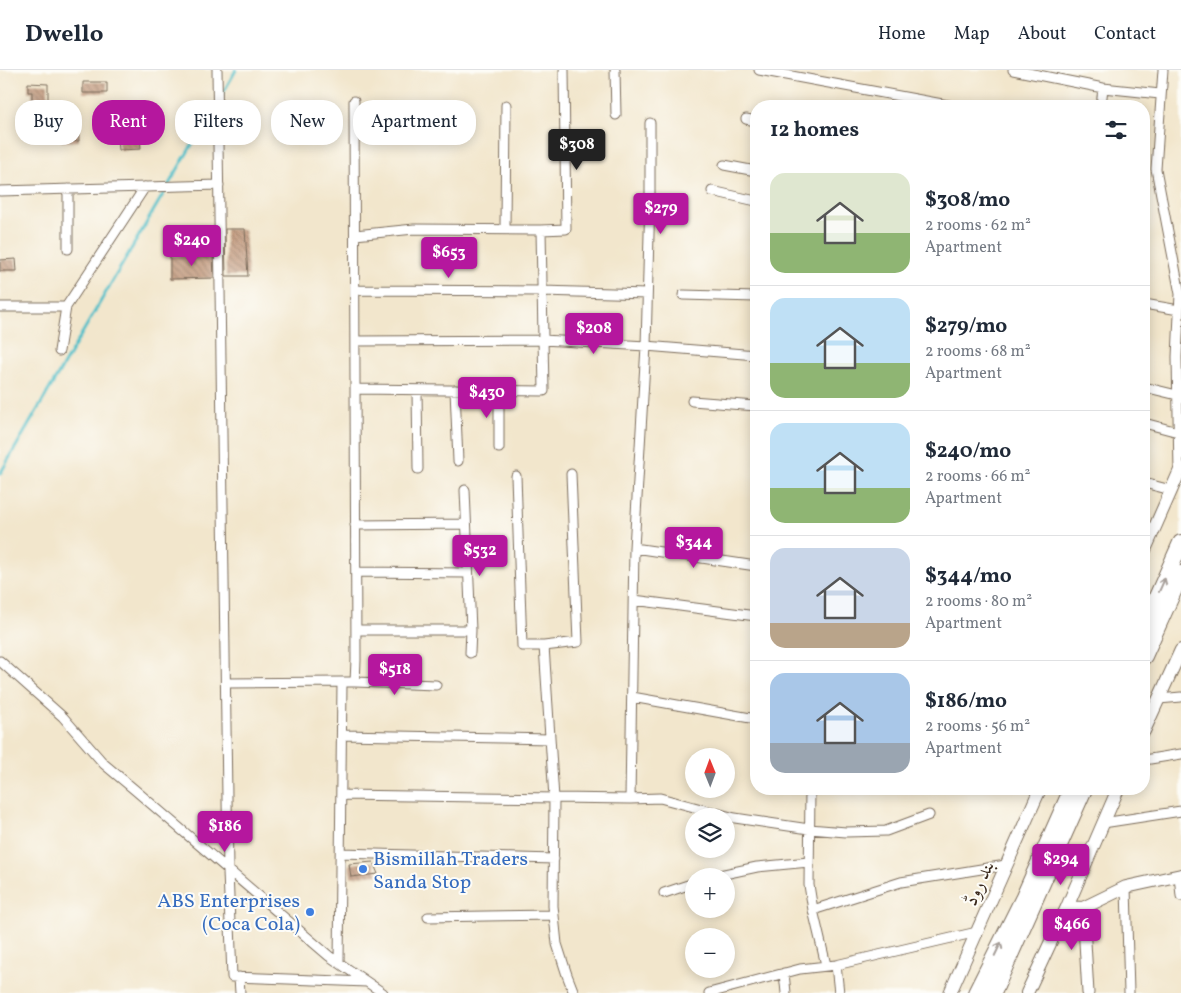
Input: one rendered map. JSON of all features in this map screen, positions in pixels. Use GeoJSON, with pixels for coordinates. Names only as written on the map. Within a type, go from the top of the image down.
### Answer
{"type":"FeatureCollection","features":[{"type":"Feature","properties":{"kind":"highway"},"geometry":{"type":"LineString","coordinates":[[1150,613],[1181,543]]}},
{"type":"Feature","properties":{"kind":"highway"},"geometry":{"type":"LineString","coordinates":[[1150,643],[1181,574]]}},
{"type":"Feature","properties":{"kind":"highway"},"geometry":{"type":"LineString","coordinates":[[976,993],[1024,897],[1069,795]]}},
{"type":"Feature","properties":{"kind":"highway"},"geometry":{"type":"LineString","coordinates":[[993,993],[1081,795]]}},
{"type":"Feature","properties":{"kind":"main road"},"geometry":{"type":"LineString","coordinates":[[1150,536],[1180,471]]}},
{"type":"Feature","properties":{"kind":"main road"},"geometry":{"type":"LineString","coordinates":[[1150,717],[1181,650]]}},
{"type":"Feature","properties":{"kind":"main road","name":"بند روڈ"},"geometry":{"type":"LineString","coordinates":[[950,993],[1037,795]]}},
{"type":"Feature","properties":{"kind":"main road"},"geometry":{"type":"LineString","coordinates":[[1027,993],[1115,795]]}},
{"type":"Feature","properties":{"kind":"main road"},"geometry":{"type":"LineString","coordinates":[[1067,907],[1083,908],[1126,887],[1180,875]]}},
{"type":"Feature","properties":{"kind":"street"},"geometry":{"type":"LineString","coordinates":[[217,70],[228,871],[232,976],[367,982]]}},
{"type":"Feature","properties":{"kind":"street"},"geometry":{"type":"LineString","coordinates":[[355,235],[414,229],[566,229],[564,70]]}},
{"type":"Feature","properties":{"kind":"street"},"geometry":{"type":"LineString","coordinates":[[615,70],[616,115]]}},
{"type":"Feature","properties":{"kind":"street"},"geometry":{"type":"LineString","coordinates":[[759,70],[921,100]]}},
{"type":"Feature","properties":{"kind":"street"},"geometry":{"type":"LineString","coordinates":[[1013,70],[1103,88],[1160,94]]}},
{"type":"Feature","properties":{"kind":"street"},"geometry":{"type":"LineString","coordinates":[[1163,70],[1156,169],[1180,294],[1177,357],[1180,471]]}},
{"type":"Feature","properties":{"kind":"street"},"geometry":{"type":"LineString","coordinates":[[1102,100],[1103,88]]}},
{"type":"Feature","properties":{"kind":"street"},"geometry":{"type":"LineString","coordinates":[[505,230],[506,104]]}},
{"type":"Feature","properties":{"kind":"street"},"geometry":{"type":"LineString","coordinates":[[746,119],[750,120]]}},
{"type":"Feature","properties":{"kind":"street"},"geometry":{"type":"LineString","coordinates":[[630,799],[634,548],[648,294],[650,123]]}},
{"type":"Feature","properties":{"kind":"street"},"geometry":{"type":"LineString","coordinates":[[354,145],[355,682]]}},
{"type":"Feature","properties":{"kind":"street"},"geometry":{"type":"LineString","coordinates":[[724,165],[750,170]]}},
{"type":"Feature","properties":{"kind":"street"},"geometry":{"type":"LineString","coordinates":[[0,190],[219,185]]}},
{"type":"Feature","properties":{"kind":"street"},"geometry":{"type":"LineString","coordinates":[[58,350],[66,307],[146,187]]}},
{"type":"Feature","properties":{"kind":"street"},"geometry":{"type":"LineString","coordinates":[[68,189],[68,249]]}},
{"type":"Feature","properties":{"kind":"street"},"geometry":{"type":"LineString","coordinates":[[712,191],[750,200]]}},
{"type":"Feature","properties":{"kind":"street"},"geometry":{"type":"LineString","coordinates":[[355,389],[544,391],[541,230]]}},
{"type":"Feature","properties":{"kind":"street"},"geometry":{"type":"LineString","coordinates":[[355,290],[542,291],[648,294]]}},
{"type":"Feature","properties":{"kind":"street"},"geometry":{"type":"LineString","coordinates":[[683,294],[750,297]]}},
{"type":"Feature","properties":{"kind":"street"},"geometry":{"type":"LineString","coordinates":[[1150,305],[1179,310]]}},
{"type":"Feature","properties":{"kind":"street"},"geometry":{"type":"LineString","coordinates":[[0,307],[66,307]]}},
{"type":"Feature","properties":{"kind":"street"},"geometry":{"type":"LineString","coordinates":[[355,341],[544,340],[750,355]]}},
{"type":"Feature","properties":{"kind":"street"},"geometry":{"type":"LineString","coordinates":[[1150,388],[1177,395]]}},
{"type":"Feature","properties":{"kind":"street"},"geometry":{"type":"LineString","coordinates":[[417,390],[418,469]]}},
{"type":"Feature","properties":{"kind":"street"},"geometry":{"type":"LineString","coordinates":[[455,390],[458,461]]}},
{"type":"Feature","properties":{"kind":"street"},"geometry":{"type":"LineString","coordinates":[[499,391],[499,448]]}},
{"type":"Feature","properties":{"kind":"street"},"geometry":{"type":"LineString","coordinates":[[692,400],[750,405]]}},
{"type":"Feature","properties":{"kind":"street"},"geometry":{"type":"LineString","coordinates":[[1150,425],[1178,432]]}},
{"type":"Feature","properties":{"kind":"street"},"geometry":{"type":"LineString","coordinates":[[516,476],[522,646],[544,646],[578,642],[570,474]]}},
{"type":"Feature","properties":{"kind":"street"},"geometry":{"type":"LineString","coordinates":[[1150,485],[1171,490]]}},
{"type":"Feature","properties":{"kind":"street"},"geometry":{"type":"LineString","coordinates":[[465,490],[470,653]]}},
{"type":"Feature","properties":{"kind":"street"},"geometry":{"type":"LineString","coordinates":[[356,525],[466,524]]}},
{"type":"Feature","properties":{"kind":"street"},"geometry":{"type":"LineString","coordinates":[[634,548],[750,565]]}},
{"type":"Feature","properties":{"kind":"street"},"geometry":{"type":"LineString","coordinates":[[356,572],[468,573]]}},
{"type":"Feature","properties":{"kind":"street"},"geometry":{"type":"LineString","coordinates":[[634,600],[750,615]]}},
{"type":"Feature","properties":{"kind":"street"},"geometry":{"type":"LineString","coordinates":[[356,630],[470,630]]}},
{"type":"Feature","properties":{"kind":"street"},"geometry":{"type":"LineString","coordinates":[[544,646],[554,798],[554,915],[557,944],[566,975],[574,993]]}},
{"type":"Feature","properties":{"kind":"street"},"geometry":{"type":"LineString","coordinates":[[0,661],[63,717],[104,764],[328,956],[383,993]]}},
{"type":"Feature","properties":{"kind":"street"},"geometry":{"type":"LineString","coordinates":[[339,963],[342,682]]}},
{"type":"Feature","properties":{"kind":"street"},"geometry":{"type":"LineString","coordinates":[[226,683],[355,682],[436,685]]}},
{"type":"Feature","properties":{"kind":"street"},"geometry":{"type":"LineString","coordinates":[[632,696],[750,719]]}},
{"type":"Feature","properties":{"kind":"street"},"geometry":{"type":"LineString","coordinates":[[1158,699],[1181,697]]}},
{"type":"Feature","properties":{"kind":"street"},"geometry":{"type":"LineString","coordinates":[[342,735],[550,739]]}},
{"type":"Feature","properties":{"kind":"street"},"geometry":{"type":"LineString","coordinates":[[1150,759],[1181,754]]}},
{"type":"Feature","properties":{"kind":"street"},"geometry":{"type":"LineString","coordinates":[[341,795],[660,798],[735,818],[809,829],[846,832],[886,831],[929,815]]}},
{"type":"Feature","properties":{"kind":"street"},"geometry":{"type":"LineString","coordinates":[[810,795],[809,885],[826,965]]}},
{"type":"Feature","properties":{"kind":"street"},"geometry":{"type":"LineString","coordinates":[[1103,823],[1181,811]]}},
{"type":"Feature","properties":{"kind":"street"},"geometry":{"type":"LineString","coordinates":[[340,853],[554,858]]}},
{"type":"Feature","properties":{"kind":"street"},"geometry":{"type":"LineString","coordinates":[[735,872],[757,867],[809,862]]}},
{"type":"Feature","properties":{"kind":"street"},"geometry":{"type":"LineString","coordinates":[[813,910],[901,882],[1006,865]]}},
{"type":"Feature","properties":{"kind":"street"},"geometry":{"type":"LineString","coordinates":[[1180,875],[1181,896]]}},
{"type":"Feature","properties":{"kind":"street"},"geometry":{"type":"LineString","coordinates":[[664,893],[685,886]]}},
{"type":"Feature","properties":{"kind":"street"},"geometry":{"type":"LineString","coordinates":[[1126,887],[1129,993]]}},
{"type":"Feature","properties":{"kind":"street"},"geometry":{"type":"LineString","coordinates":[[1083,908],[1088,993]]}},
{"type":"Feature","properties":{"kind":"street"},"geometry":{"type":"LineString","coordinates":[[428,917],[554,915]]}},
{"type":"Feature","properties":{"kind":"street"},"geometry":{"type":"LineString","coordinates":[[709,993],[730,990],[784,973],[836,964],[977,932]]}},
{"type":"Feature","properties":{"kind":"street"},"geometry":{"type":"LineString","coordinates":[[836,964],[839,993]]}},
{"type":"Feature","properties":{"kind":"street"},"geometry":{"type":"LineString","coordinates":[[784,973],[786,993]]}},
{"type":"Feature","properties":{"kind":"street"},"geometry":{"type":"LineString","coordinates":[[239,977],[240,993]]}},
{"type":"Feature","properties":{"kind":"building"},"geometry":{"type":"Polygon","coordinates":[[[83,82],[107,82],[107,93],[83,93],[83,82]]]}},
{"type":"Feature","properties":{"kind":"building"},"geometry":{"type":"Polygon","coordinates":[[[28,83],[48,84],[48,100],[32,100],[32,92],[28,92],[28,83]]]}},
{"type":"Feature","properties":{"kind":"building"},"geometry":{"type":"Polygon","coordinates":[[[118,145],[141,145],[141,149],[119,150],[118,145]]]}},
{"type":"Feature","properties":{"kind":"building"},"geometry":{"type":"Polygon","coordinates":[[[225,229],[245,229],[248,276],[226,276],[225,229]]]}},
{"type":"Feature","properties":{"kind":"building"},"geometry":{"type":"Polygon","coordinates":[[[213,255],[214,278],[170,279],[170,256],[213,255]]]}},
{"type":"Feature","properties":{"kind":"building"},"geometry":{"type":"Polygon","coordinates":[[[16,259],[17,271],[0,271],[0,260],[16,259]]]}},
{"type":"Feature","properties":{"kind":"building","name":"Bismillah Traders Sanda Stop"},"geometry":{"type":"Polygon","coordinates":[[[373,862],[378,874],[351,877],[349,864],[373,862]]]}},
{"type":"Feature","properties":{"kind":"waterway"},"geometry":{"type":"LineString","coordinates":[[220,98],[236,70]]}},
{"type":"Feature","properties":{"kind":"waterway"},"geometry":{"type":"LineString","coordinates":[[0,474],[192,145]]}},
{"type":"Feature","properties":{"kind":"place","name":"Bismillah Traders Sanda Stop"},"geometry":{"type":"Point","coordinates":[363,869]}},
{"type":"Feature","properties":{"kind":"place","name":"ABS Enterprises (Coca Cola)"},"geometry":{"type":"Point","coordinates":[310,912]}}]}
